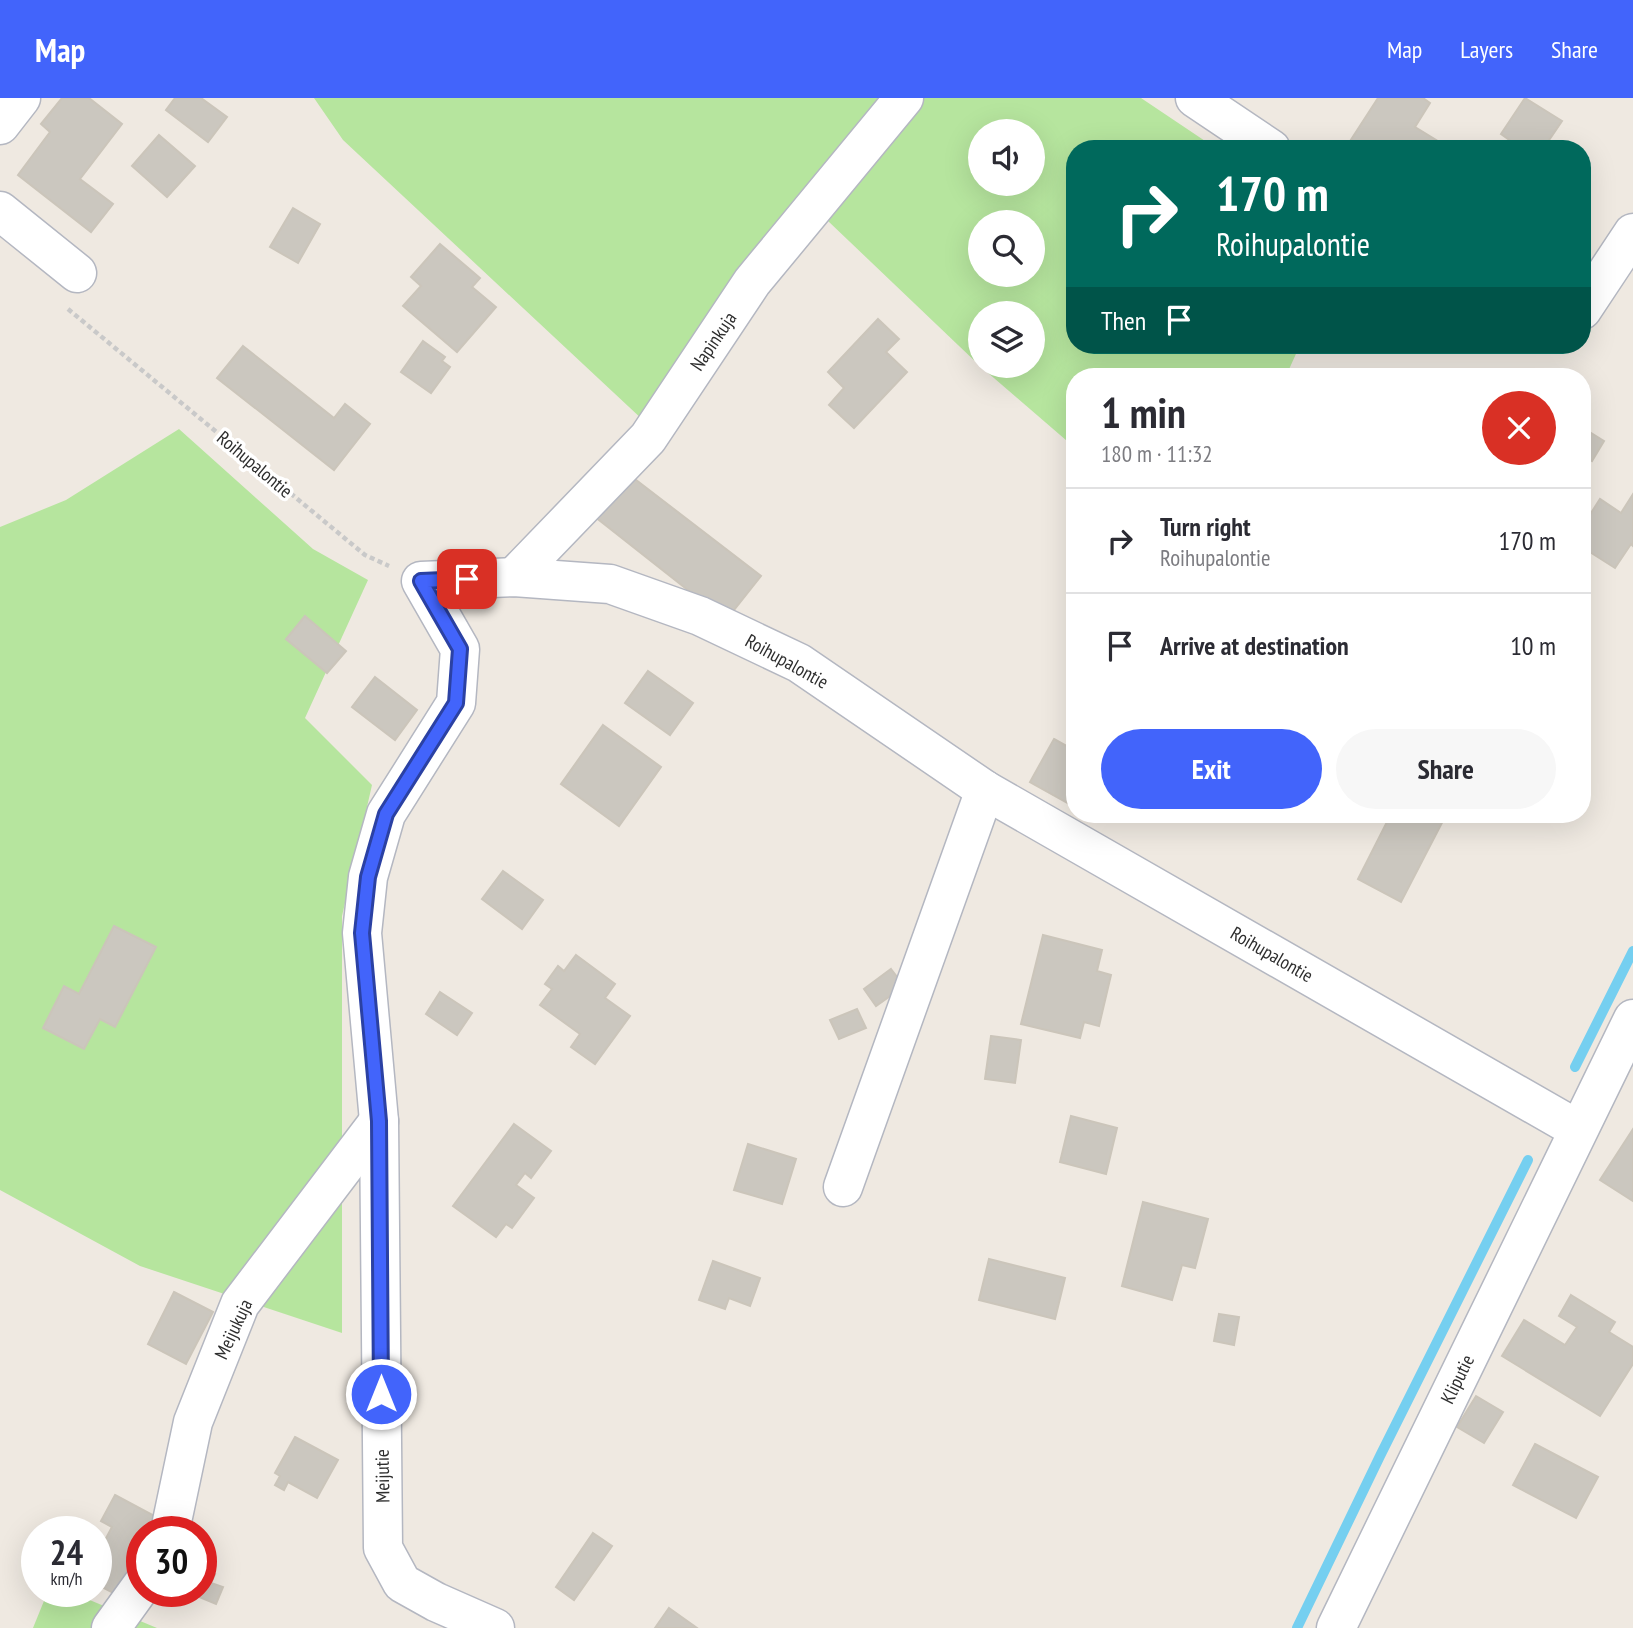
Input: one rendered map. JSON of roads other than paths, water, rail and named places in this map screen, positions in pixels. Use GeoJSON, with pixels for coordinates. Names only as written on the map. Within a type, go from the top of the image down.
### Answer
{"type":"FeatureCollection","features":[{"type":"Feature","properties":{"kind":"street"},"geometry":{"type":"LineString","coordinates":[[0,124],[21,98]]}},
{"type":"Feature","properties":{"kind":"street","name":"Napinkuja"},"geometry":{"type":"LineString","coordinates":[[514,578],[648,438],[752,282],[904,98]]}},
{"type":"Feature","properties":{"kind":"street"},"geometry":{"type":"LineString","coordinates":[[1195,98],[1258,140]]}},
{"type":"Feature","properties":{"kind":"street"},"geometry":{"type":"LineString","coordinates":[[0,211],[68,287]]}},
{"type":"Feature","properties":{"kind":"street"},"geometry":{"type":"LineString","coordinates":[[1591,296],[1633,233]]}},
{"type":"Feature","properties":{"kind":"street","name":"Roihupalontie"},"geometry":{"type":"LineString","coordinates":[[421,581],[514,578],[610,584],[700,616],[799,663],[985,790],[1577,1129]]}},
{"type":"Feature","properties":{"kind":"street","name":"Meijutie"},"geometry":{"type":"LineString","coordinates":[[421,581],[460,649],[456,703],[386,814],[368,877],[362,933],[379,1121],[383,1548],[402,1583],[436,1602],[495,1628]]}},
{"type":"Feature","properties":{"kind":"street"},"geometry":{"type":"LineString","coordinates":[[843,1187],[985,790]]}},
{"type":"Feature","properties":{"kind":"street","name":"Kliputie"},"geometry":{"type":"LineString","coordinates":[[1336,1628],[1577,1129],[1633,1019]]}},
{"type":"Feature","properties":{"kind":"street","name":"Meijukuja"},"geometry":{"type":"LineString","coordinates":[[173,1516],[193,1422],[240,1304],[379,1121]]}},
{"type":"Feature","properties":{"kind":"street"},"geometry":{"type":"LineString","coordinates":[[111,1628],[126,1607]]}},
{"type":"Feature","properties":{"kind":"waterway"},"geometry":{"type":"LineString","coordinates":[[1575,1067],[1633,951]]}},
{"type":"Feature","properties":{"kind":"waterway"},"geometry":{"type":"LineString","coordinates":[[1297,1628],[1528,1160]]}}]}
